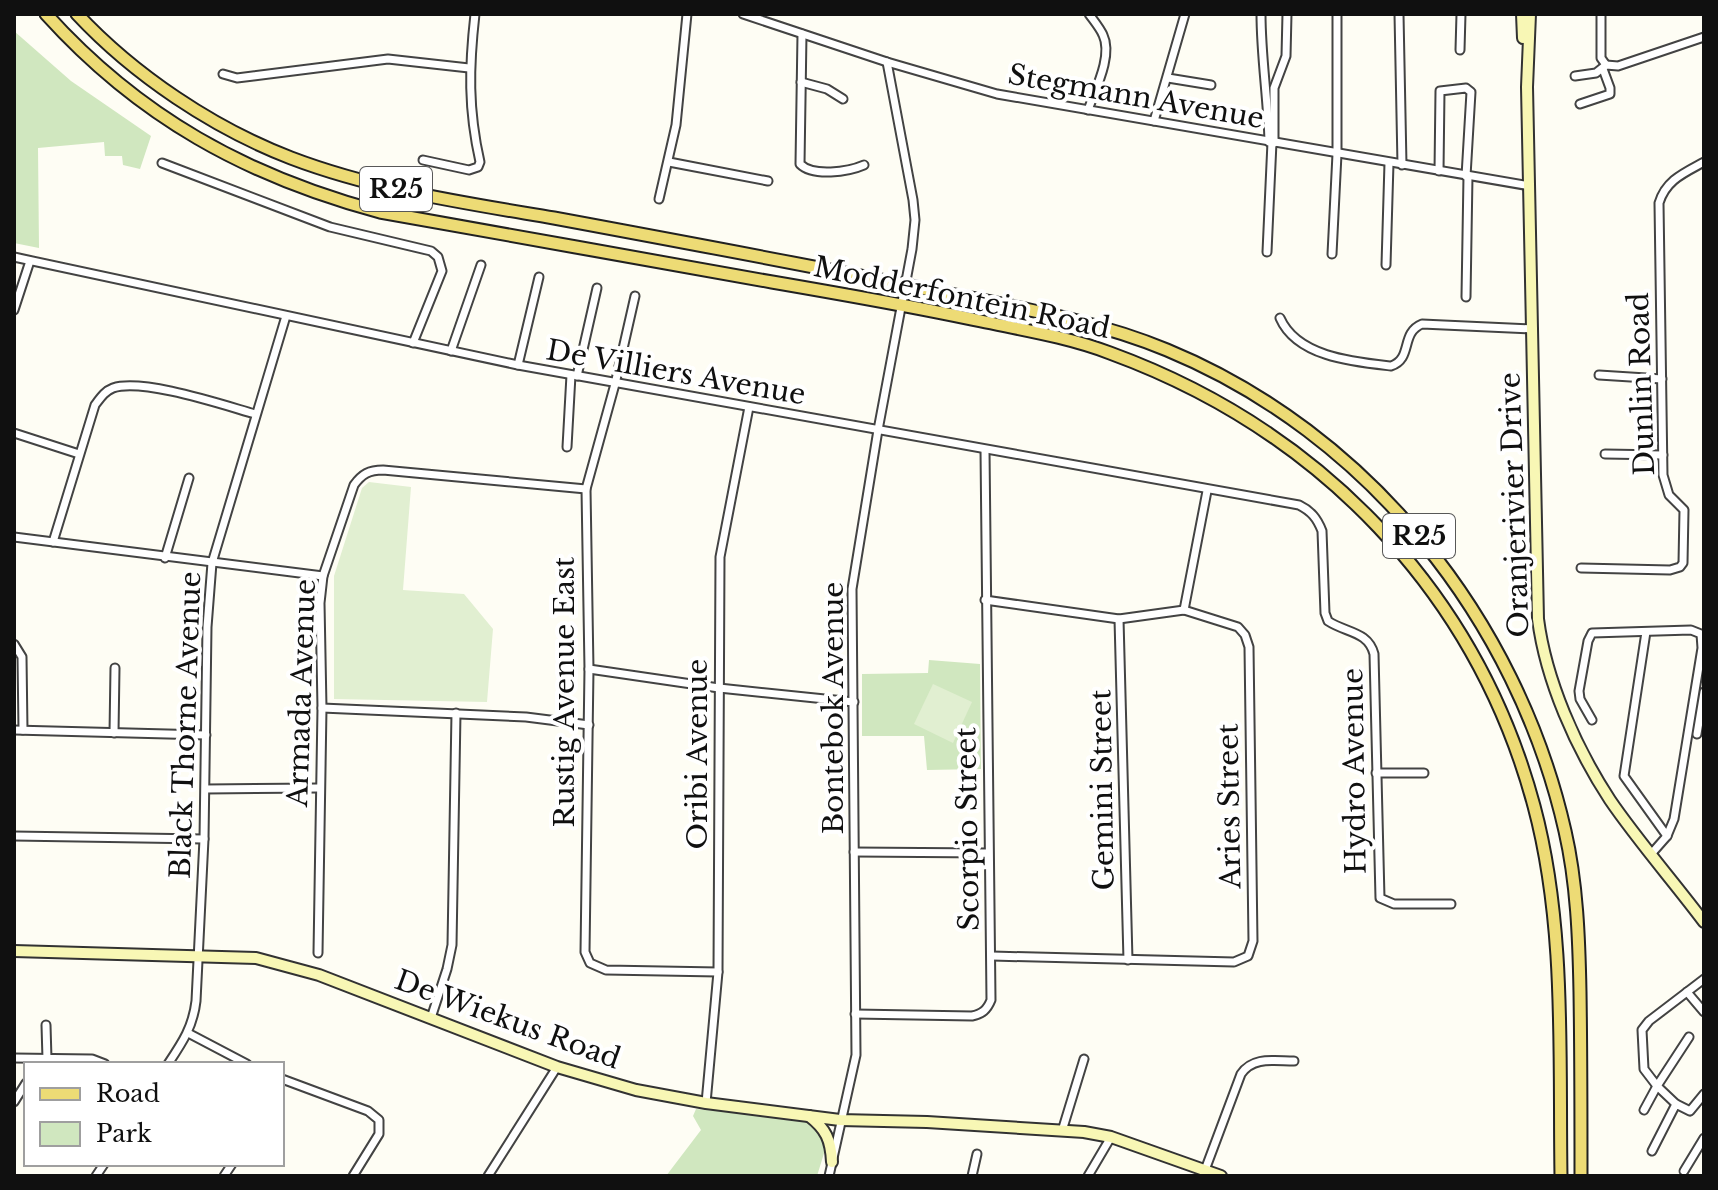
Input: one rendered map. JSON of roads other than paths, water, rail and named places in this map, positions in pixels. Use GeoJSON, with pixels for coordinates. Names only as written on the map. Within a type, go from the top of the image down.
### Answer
{"type":"FeatureCollection","features":[{"type":"Feature","properties":{"kind":"main road","name":"Modderfontein Road"},"geometry":{"type":"LineString","coordinates":[[46,14],[108,76],[187,134],[269,175],[332,199],[380,212],[902,304],[1054,336],[1131,361],[1208,395],[1256,423],[1298,453],[1349,497],[1423,579],[1472,654],[1502,712],[1535,810],[1553,911],[1561,1176]]}},
{"type":"Feature","properties":{"kind":"main road","name":"Modderfontein Road"},"geometry":{"type":"LineString","coordinates":[[77,14],[121,56],[161,86],[242,136],[290,158],[402,190],[1067,318],[1168,350],[1222,375],[1270,403],[1312,433],[1363,476],[1411,525],[1450,576],[1494,643],[1521,699],[1553,784],[1567,836],[1576,910],[1583,1176]]}},
{"type":"Feature","properties":{"kind":"street"},"geometry":{"type":"LineString","coordinates":[[423,160],[469,170],[478,167],[469,100],[475,14]]}},
{"type":"Feature","properties":{"kind":"street"},"geometry":{"type":"LineString","coordinates":[[659,199],[676,125],[687,14]]}},
{"type":"Feature","properties":{"kind":"street","name":"Stegmann Avenue"},"geometry":{"type":"LineString","coordinates":[[743,14],[887,62],[997,94],[1530,186]]}},
{"type":"Feature","properties":{"kind":"street"},"geometry":{"type":"LineString","coordinates":[[1088,110],[1101,72],[1105,46],[1103,33],[1089,14]]}},
{"type":"Feature","properties":{"kind":"street"},"geometry":{"type":"LineString","coordinates":[[1154,121],[1185,14]]}},
{"type":"Feature","properties":{"kind":"street"},"geometry":{"type":"LineString","coordinates":[[1261,14],[1272,142]]}},
{"type":"Feature","properties":{"kind":"street"},"geometry":{"type":"LineString","coordinates":[[1267,252],[1274,88],[1286,56],[1287,14]]}},
{"type":"Feature","properties":{"kind":"street"},"geometry":{"type":"LineString","coordinates":[[1332,254],[1337,154],[1337,14]]}},
{"type":"Feature","properties":{"kind":"street"},"geometry":{"type":"LineString","coordinates":[[1399,14],[1402,165]]}},
{"type":"Feature","properties":{"kind":"street"},"geometry":{"type":"LineString","coordinates":[[1460,50],[1461,14]]}},
{"type":"Feature","properties":{"kind":"street","name":"Oranjerivier Drive"},"geometry":{"type":"LineString","coordinates":[[1522,14],[1523,64],[1527,87]]}},
{"type":"Feature","properties":{"kind":"street","name":"Oranjerivier Drive"},"geometry":{"type":"LineString","coordinates":[[1530,14],[1527,87],[1538,619],[1543,652],[1563,706],[1595,776],[1704,922]]}},
{"type":"Feature","properties":{"kind":"street"},"geometry":{"type":"LineString","coordinates":[[1580,104],[1610,94],[1601,58],[1601,14]]}},
{"type":"Feature","properties":{"kind":"street"},"geometry":{"type":"LineString","coordinates":[[802,34],[799,160],[803,167],[820,171],[855,169],[864,165]]}},
{"type":"Feature","properties":{"kind":"street"},"geometry":{"type":"LineString","coordinates":[[1575,76],[1596,73],[1605,67],[1618,66],[1704,37]]}},
{"type":"Feature","properties":{"kind":"street"},"geometry":{"type":"LineString","coordinates":[[223,74],[237,78],[388,59],[469,68]]}},
{"type":"Feature","properties":{"kind":"street","name":"Bontebok Avenue"},"geometry":{"type":"LineString","coordinates":[[829,1176],[854,1068],[852,589],[914,235],[913,200],[887,62]]}},
{"type":"Feature","properties":{"kind":"street"},"geometry":{"type":"LineString","coordinates":[[1168,78],[1211,85]]}},
{"type":"Feature","properties":{"kind":"street"},"geometry":{"type":"LineString","coordinates":[[801,82],[827,89],[843,99]]}},
{"type":"Feature","properties":{"kind":"street"},"geometry":{"type":"LineString","coordinates":[[1439,171],[1440,91],[1466,88],[1471,92],[1466,297]]}},
{"type":"Feature","properties":{"kind":"street"},"geometry":{"type":"LineString","coordinates":[[669,162],[768,181]]}},
{"type":"Feature","properties":{"kind":"street","name":"Dunlin Road"},"geometry":{"type":"LineString","coordinates":[[1581,568],[1670,570],[1680,567],[1684,557],[1684,510],[1669,495],[1665,486],[1659,203],[1673,179],[1704,162]]}},
{"type":"Feature","properties":{"kind":"street"},"geometry":{"type":"LineString","coordinates":[[162,163],[330,227],[431,251],[438,257],[442,271],[413,343]]}},
{"type":"Feature","properties":{"kind":"street"},"geometry":{"type":"LineString","coordinates":[[1386,265],[1389,163]]}},
{"type":"Feature","properties":{"kind":"street","name":"De Villiers Avenue"},"geometry":{"type":"LineString","coordinates":[[14,257],[615,384],[1299,505],[1318,520],[1322,531]]}},
{"type":"Feature","properties":{"kind":"street"},"geometry":{"type":"LineString","coordinates":[[14,310],[30,261]]}},
{"type":"Feature","properties":{"kind":"street"},"geometry":{"type":"LineString","coordinates":[[451,351],[481,265]]}},
{"type":"Feature","properties":{"kind":"street"},"geometry":{"type":"LineString","coordinates":[[518,365],[539,277]]}},
{"type":"Feature","properties":{"kind":"street"},"geometry":{"type":"LineString","coordinates":[[567,447],[574,376],[597,288]]}},
{"type":"Feature","properties":{"kind":"street","name":"Rustig Avenue East"},"geometry":{"type":"LineString","coordinates":[[635,296],[586,489],[589,669],[587,958],[594,966],[606,970],[718,972]]}},
{"type":"Feature","properties":{"kind":"street","name":"Black Thorne Avenue"},"geometry":{"type":"LineString","coordinates":[[188,1033],[194,1020],[196,1001],[206,789],[207,627],[212,563],[286,316]]}},
{"type":"Feature","properties":{"kind":"street"},"geometry":{"type":"LineString","coordinates":[[1280,318],[1289,332],[1318,352],[1331,357],[1391,366],[1404,358],[1409,333],[1422,324],[1533,329]]}},
{"type":"Feature","properties":{"kind":"street"},"geometry":{"type":"LineString","coordinates":[[1599,375],[1662,379]]}},
{"type":"Feature","properties":{"kind":"street"},"geometry":{"type":"LineString","coordinates":[[53,542],[95,405],[105,392],[128,386],[175,393],[255,414]]}},
{"type":"Feature","properties":{"kind":"street","name":"Oribi Avenue"},"geometry":{"type":"LineString","coordinates":[[706,1103],[718,972],[720,557],[749,407]]}},
{"type":"Feature","properties":{"kind":"street"},"geometry":{"type":"LineString","coordinates":[[14,433],[79,454]]}},
{"type":"Feature","properties":{"kind":"street","name":"Scorpio Street"},"geometry":{"type":"LineString","coordinates":[[985,450],[988,853],[992,956],[1242,960]]}},
{"type":"Feature","properties":{"kind":"street"},"geometry":{"type":"LineString","coordinates":[[1605,454],[1663,455]]}},
{"type":"Feature","properties":{"kind":"street","name":"Armada Avenue"},"geometry":{"type":"LineString","coordinates":[[318,953],[322,708],[320,603],[323,576],[354,485],[370,470],[586,489]]}},
{"type":"Feature","properties":{"kind":"street"},"geometry":{"type":"LineString","coordinates":[[165,558],[189,478]]}},
{"type":"Feature","properties":{"kind":"street"},"geometry":{"type":"LineString","coordinates":[[985,600],[1119,619],[1184,610],[1207,491]]}},
{"type":"Feature","properties":{"kind":"street","name":"Hydro Avenue"},"geometry":{"type":"LineString","coordinates":[[1322,531],[1325,613],[1328,621],[1365,638],[1371,643],[1374,654],[1379,894],[1389,904],[1451,904]]}},
{"type":"Feature","properties":{"kind":"street"},"geometry":{"type":"LineString","coordinates":[[14,537],[323,576]]}},
{"type":"Feature","properties":{"kind":"street","name":"Aries Street"},"geometry":{"type":"LineString","coordinates":[[1184,610],[1238,627],[1249,647],[1253,941],[1248,956],[1242,960]]}},
{"type":"Feature","properties":{"kind":"street","name":"Gemini Street"},"geometry":{"type":"LineString","coordinates":[[1119,619],[1128,960]]}},
{"type":"Feature","properties":{"kind":"street"},"geometry":{"type":"LineString","coordinates":[[1592,720],[1579,691],[1590,637],[1596,633],[1691,630],[1701,634],[1703,639],[1674,819],[1667,836],[1652,853]]}},
{"type":"Feature","properties":{"kind":"street"},"geometry":{"type":"LineString","coordinates":[[1646,632],[1624,776],[1667,836]]}},
{"type":"Feature","properties":{"kind":"street"},"geometry":{"type":"LineString","coordinates":[[14,644],[22,657],[23,730]]}},
{"type":"Feature","properties":{"kind":"street"},"geometry":{"type":"LineString","coordinates":[[114,733],[115,668]]}},
{"type":"Feature","properties":{"kind":"street"},"geometry":{"type":"LineString","coordinates":[[589,669],[719,688],[854,702]]}},
{"type":"Feature","properties":{"kind":"street"},"geometry":{"type":"LineString","coordinates":[[1697,734],[1704,692]]}},
{"type":"Feature","properties":{"kind":"street"},"geometry":{"type":"LineString","coordinates":[[322,708],[526,717],[589,725]]}},
{"type":"Feature","properties":{"kind":"street"},"geometry":{"type":"LineString","coordinates":[[431,1018],[452,945],[456,713]]}},
{"type":"Feature","properties":{"kind":"street"},"geometry":{"type":"LineString","coordinates":[[14,730],[206,735]]}},
{"type":"Feature","properties":{"kind":"street"},"geometry":{"type":"LineString","coordinates":[[1376,773],[1424,773]]}},
{"type":"Feature","properties":{"kind":"street"},"geometry":{"type":"LineString","coordinates":[[206,789],[319,788]]}},
{"type":"Feature","properties":{"kind":"street"},"geometry":{"type":"LineString","coordinates":[[14,836],[204,839]]}},
{"type":"Feature","properties":{"kind":"street"},"geometry":{"type":"LineString","coordinates":[[854,852],[988,853]]}},
{"type":"Feature","properties":{"kind":"street","name":"De Wiekus Road"},"geometry":{"type":"LineString","coordinates":[[14,951],[256,958],[285,964],[557,1067],[636,1090],[706,1103],[840,1120],[927,1122],[1111,1137],[1221,1176]]}},
{"type":"Feature","properties":{"kind":"street"},"geometry":{"type":"LineString","coordinates":[[855,1014],[980,1015],[991,1000],[992,956]]}},
{"type":"Feature","properties":{"kind":"street"},"geometry":{"type":"LineString","coordinates":[[1704,979],[1649,1021],[1642,1030],[1644,1069],[1657,1086],[1676,1104],[1690,1111],[1704,1094]]}},
{"type":"Feature","properties":{"kind":"street"},"geometry":{"type":"LineString","coordinates":[[1687,992],[1704,1012]]}},
{"type":"Feature","properties":{"kind":"street"},"geometry":{"type":"LineString","coordinates":[[41,1061],[46,1025]]}},
{"type":"Feature","properties":{"kind":"street"},"geometry":{"type":"LineString","coordinates":[[169,1062],[188,1033],[243,1062]]}},
{"type":"Feature","properties":{"kind":"street"},"geometry":{"type":"LineString","coordinates":[[1644,1110],[1689,1037]]}},
{"type":"Feature","properties":{"kind":"street"},"geometry":{"type":"LineString","coordinates":[[14,1058],[41,1061],[92,1059],[100,1062]]}},
{"type":"Feature","properties":{"kind":"street"},"geometry":{"type":"LineString","coordinates":[[1062,1131],[1084,1059]]}},
{"type":"Feature","properties":{"kind":"street"},"geometry":{"type":"LineString","coordinates":[[1205,1170],[1246,1066],[1266,1060],[1294,1061]]}},
{"type":"Feature","properties":{"kind":"street"},"geometry":{"type":"LineString","coordinates":[[488,1176],[557,1067]]}},
{"type":"Feature","properties":{"kind":"street"},"geometry":{"type":"LineString","coordinates":[[284,1080],[368,1111],[379,1120],[379,1134],[353,1176]]}},
{"type":"Feature","properties":{"kind":"street"},"geometry":{"type":"LineString","coordinates":[[1652,1151],[1676,1104]]}},
{"type":"Feature","properties":{"kind":"street"},"geometry":{"type":"LineString","coordinates":[[808,1115],[826,1131],[832,1162]]}},
{"type":"Feature","properties":{"kind":"street"},"geometry":{"type":"LineString","coordinates":[[1088,1176],[1111,1137]]}},
{"type":"Feature","properties":{"kind":"street"},"geometry":{"type":"LineString","coordinates":[[1684,1171],[1704,1138]]}},
{"type":"Feature","properties":{"kind":"street"},"geometry":{"type":"LineString","coordinates":[[972,1176],[977,1154]]}}]}
